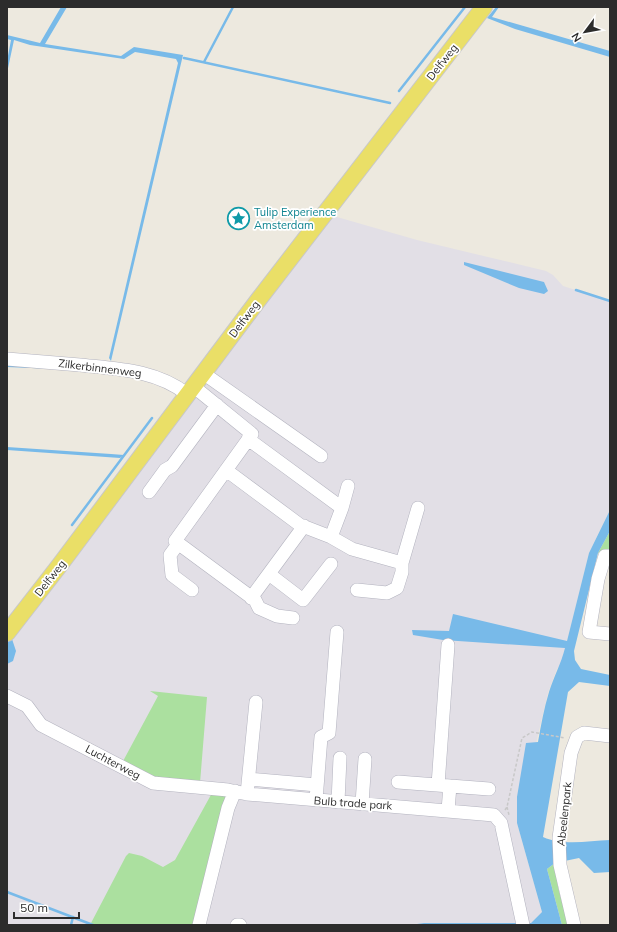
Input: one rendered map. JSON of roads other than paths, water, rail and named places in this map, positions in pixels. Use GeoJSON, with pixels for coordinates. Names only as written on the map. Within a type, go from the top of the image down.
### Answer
{"type":"FeatureCollection","features":[{"type":"Feature","properties":{"kind":"main road","name":"Delfweg"},"geometry":{"type":"LineString","coordinates":[[7,633],[59,566],[190,390],[484,7]]}},
{"type":"Feature","properties":{"kind":"street","name":"Zilkerbinnenweg"},"geometry":{"type":"LineString","coordinates":[[7,359],[120,369],[144,373],[190,390],[217,405],[252,434],[248,439]]}},
{"type":"Feature","properties":{"kind":"street"},"geometry":{"type":"LineString","coordinates":[[203,373],[321,456]]}},
{"type":"Feature","properties":{"kind":"street"},"geometry":{"type":"LineString","coordinates":[[149,492],[166,470],[172,466],[217,405]]}},
{"type":"Feature","properties":{"kind":"street"},"geometry":{"type":"LineString","coordinates":[[293,618],[267,613],[259,608],[255,600],[174,541],[248,439],[342,508]]}},
{"type":"Feature","properties":{"kind":"street"},"geometry":{"type":"LineString","coordinates":[[226,470],[304,526],[331,537],[352,549],[402,563]]}},
{"type":"Feature","properties":{"kind":"street"},"geometry":{"type":"LineString","coordinates":[[331,537],[342,508],[348,486]]}},
{"type":"Feature","properties":{"kind":"street"},"geometry":{"type":"LineString","coordinates":[[358,590],[387,593],[397,588],[402,572],[402,563],[418,508]]}},
{"type":"Feature","properties":{"kind":"street"},"geometry":{"type":"LineString","coordinates":[[252,598],[304,526]]}},
{"type":"Feature","properties":{"kind":"street"},"geometry":{"type":"LineString","coordinates":[[178,544],[170,555],[172,575],[192,590]]}},
{"type":"Feature","properties":{"kind":"street"},"geometry":{"type":"LineString","coordinates":[[610,556],[605,556],[602,563],[588,632],[610,634]]}},
{"type":"Feature","properties":{"kind":"street"},"geometry":{"type":"LineString","coordinates":[[269,574],[303,600],[331,564]]}},
{"type":"Feature","properties":{"kind":"street"},"geometry":{"type":"LineString","coordinates":[[316,800],[320,737],[329,734],[337,632]]}},
{"type":"Feature","properties":{"kind":"street"},"geometry":{"type":"LineString","coordinates":[[448,645],[444,785],[448,810]]}},
{"type":"Feature","properties":{"kind":"street","name":"Luchterweg"},"geometry":{"type":"LineString","coordinates":[[7,696],[27,706],[41,725],[153,783],[241,793]]}},
{"type":"Feature","properties":{"kind":"street"},"geometry":{"type":"LineString","coordinates":[[199,925],[228,808],[241,793],[248,779],[256,702]]}},
{"type":"Feature","properties":{"kind":"street","name":"Abeelenpark"},"geometry":{"type":"LineString","coordinates":[[574,925],[560,865],[559,838],[575,740],[584,733],[610,736]]}},
{"type":"Feature","properties":{"kind":"street"},"geometry":{"type":"LineString","coordinates":[[338,802],[340,758]]}},
{"type":"Feature","properties":{"kind":"street"},"geometry":{"type":"LineString","coordinates":[[362,804],[365,759]]}},
{"type":"Feature","properties":{"kind":"street"},"geometry":{"type":"LineString","coordinates":[[248,779],[317,786]]}},
{"type":"Feature","properties":{"kind":"street"},"geometry":{"type":"LineString","coordinates":[[398,782],[489,789]]}},
{"type":"Feature","properties":{"kind":"street","name":"Bulb trade park"},"geometry":{"type":"LineString","coordinates":[[241,793],[488,813],[499,818],[522,922]]}},
{"type":"Feature","properties":{"kind":"water"},"geometry":{"type":"Polygon","coordinates":[[[61,7],[67,7],[45,44],[121,56],[134,47],[183,55],[111,361],[109,358],[178,63],[176,59],[135,52],[124,59],[30,45],[14,40],[7,73],[7,61],[11,40],[7,39],[7,35],[40,43],[61,7]]]}},
{"type":"Feature","properties":{"kind":"water"},"geometry":{"type":"Polygon","coordinates":[[[496,7],[499,7],[492,17],[610,51],[610,57],[515,29],[487,18],[496,7]]]}},
{"type":"Feature","properties":{"kind":"water"},"geometry":{"type":"Polygon","coordinates":[[[464,262],[544,282],[548,291],[544,294],[519,288],[464,265],[464,262]]]}},
{"type":"Feature","properties":{"kind":"water"},"geometry":{"type":"Polygon","coordinates":[[[7,364],[80,370],[7,367],[7,364]]]}},
{"type":"Feature","properties":{"kind":"water"},"geometry":{"type":"Polygon","coordinates":[[[7,447],[124,455],[120,458],[7,450],[7,447]]]}},
{"type":"Feature","properties":{"kind":"water"},"geometry":{"type":"Polygon","coordinates":[[[610,510],[610,531],[598,553],[574,651],[575,660],[581,669],[610,675],[610,686],[579,682],[568,692],[543,837],[551,840],[567,842],[610,840],[610,872],[594,873],[579,858],[555,863],[547,869],[562,925],[410,925],[424,923],[531,923],[542,912],[517,823],[517,797],[526,743],[538,742],[547,698],[565,648],[443,640],[413,635],[412,630],[449,631],[453,614],[567,641],[589,553],[610,510]]]}},
{"type":"Feature","properties":{"kind":"water"},"geometry":{"type":"Polygon","coordinates":[[[11,636],[16,651],[13,661],[7,664],[7,642],[11,636]]]}},
{"type":"Feature","properties":{"kind":"waterway"},"geometry":{"type":"LineString","coordinates":[[204,62],[233,7]]}},
{"type":"Feature","properties":{"kind":"waterway"},"geometry":{"type":"LineString","coordinates":[[399,91],[465,7]]}},
{"type":"Feature","properties":{"kind":"waterway"},"geometry":{"type":"LineString","coordinates":[[184,58],[390,103]]}},
{"type":"Feature","properties":{"kind":"waterway"},"geometry":{"type":"LineString","coordinates":[[576,290],[610,301]]}},
{"type":"Feature","properties":{"kind":"waterway"},"geometry":{"type":"LineString","coordinates":[[72,525],[152,418]]}},
{"type":"Feature","properties":{"kind":"waterway"},"geometry":{"type":"LineString","coordinates":[[7,892],[93,925]]}},
{"type":"Feature","properties":{"kind":"waterway"},"geometry":{"type":"LineString","coordinates":[[71,925],[73,917]]}},
{"type":"Feature","properties":{"kind":"place","name":"Tulip Experience Amsterdam"},"geometry":{"type":"Point","coordinates":[239,218]}}]}
